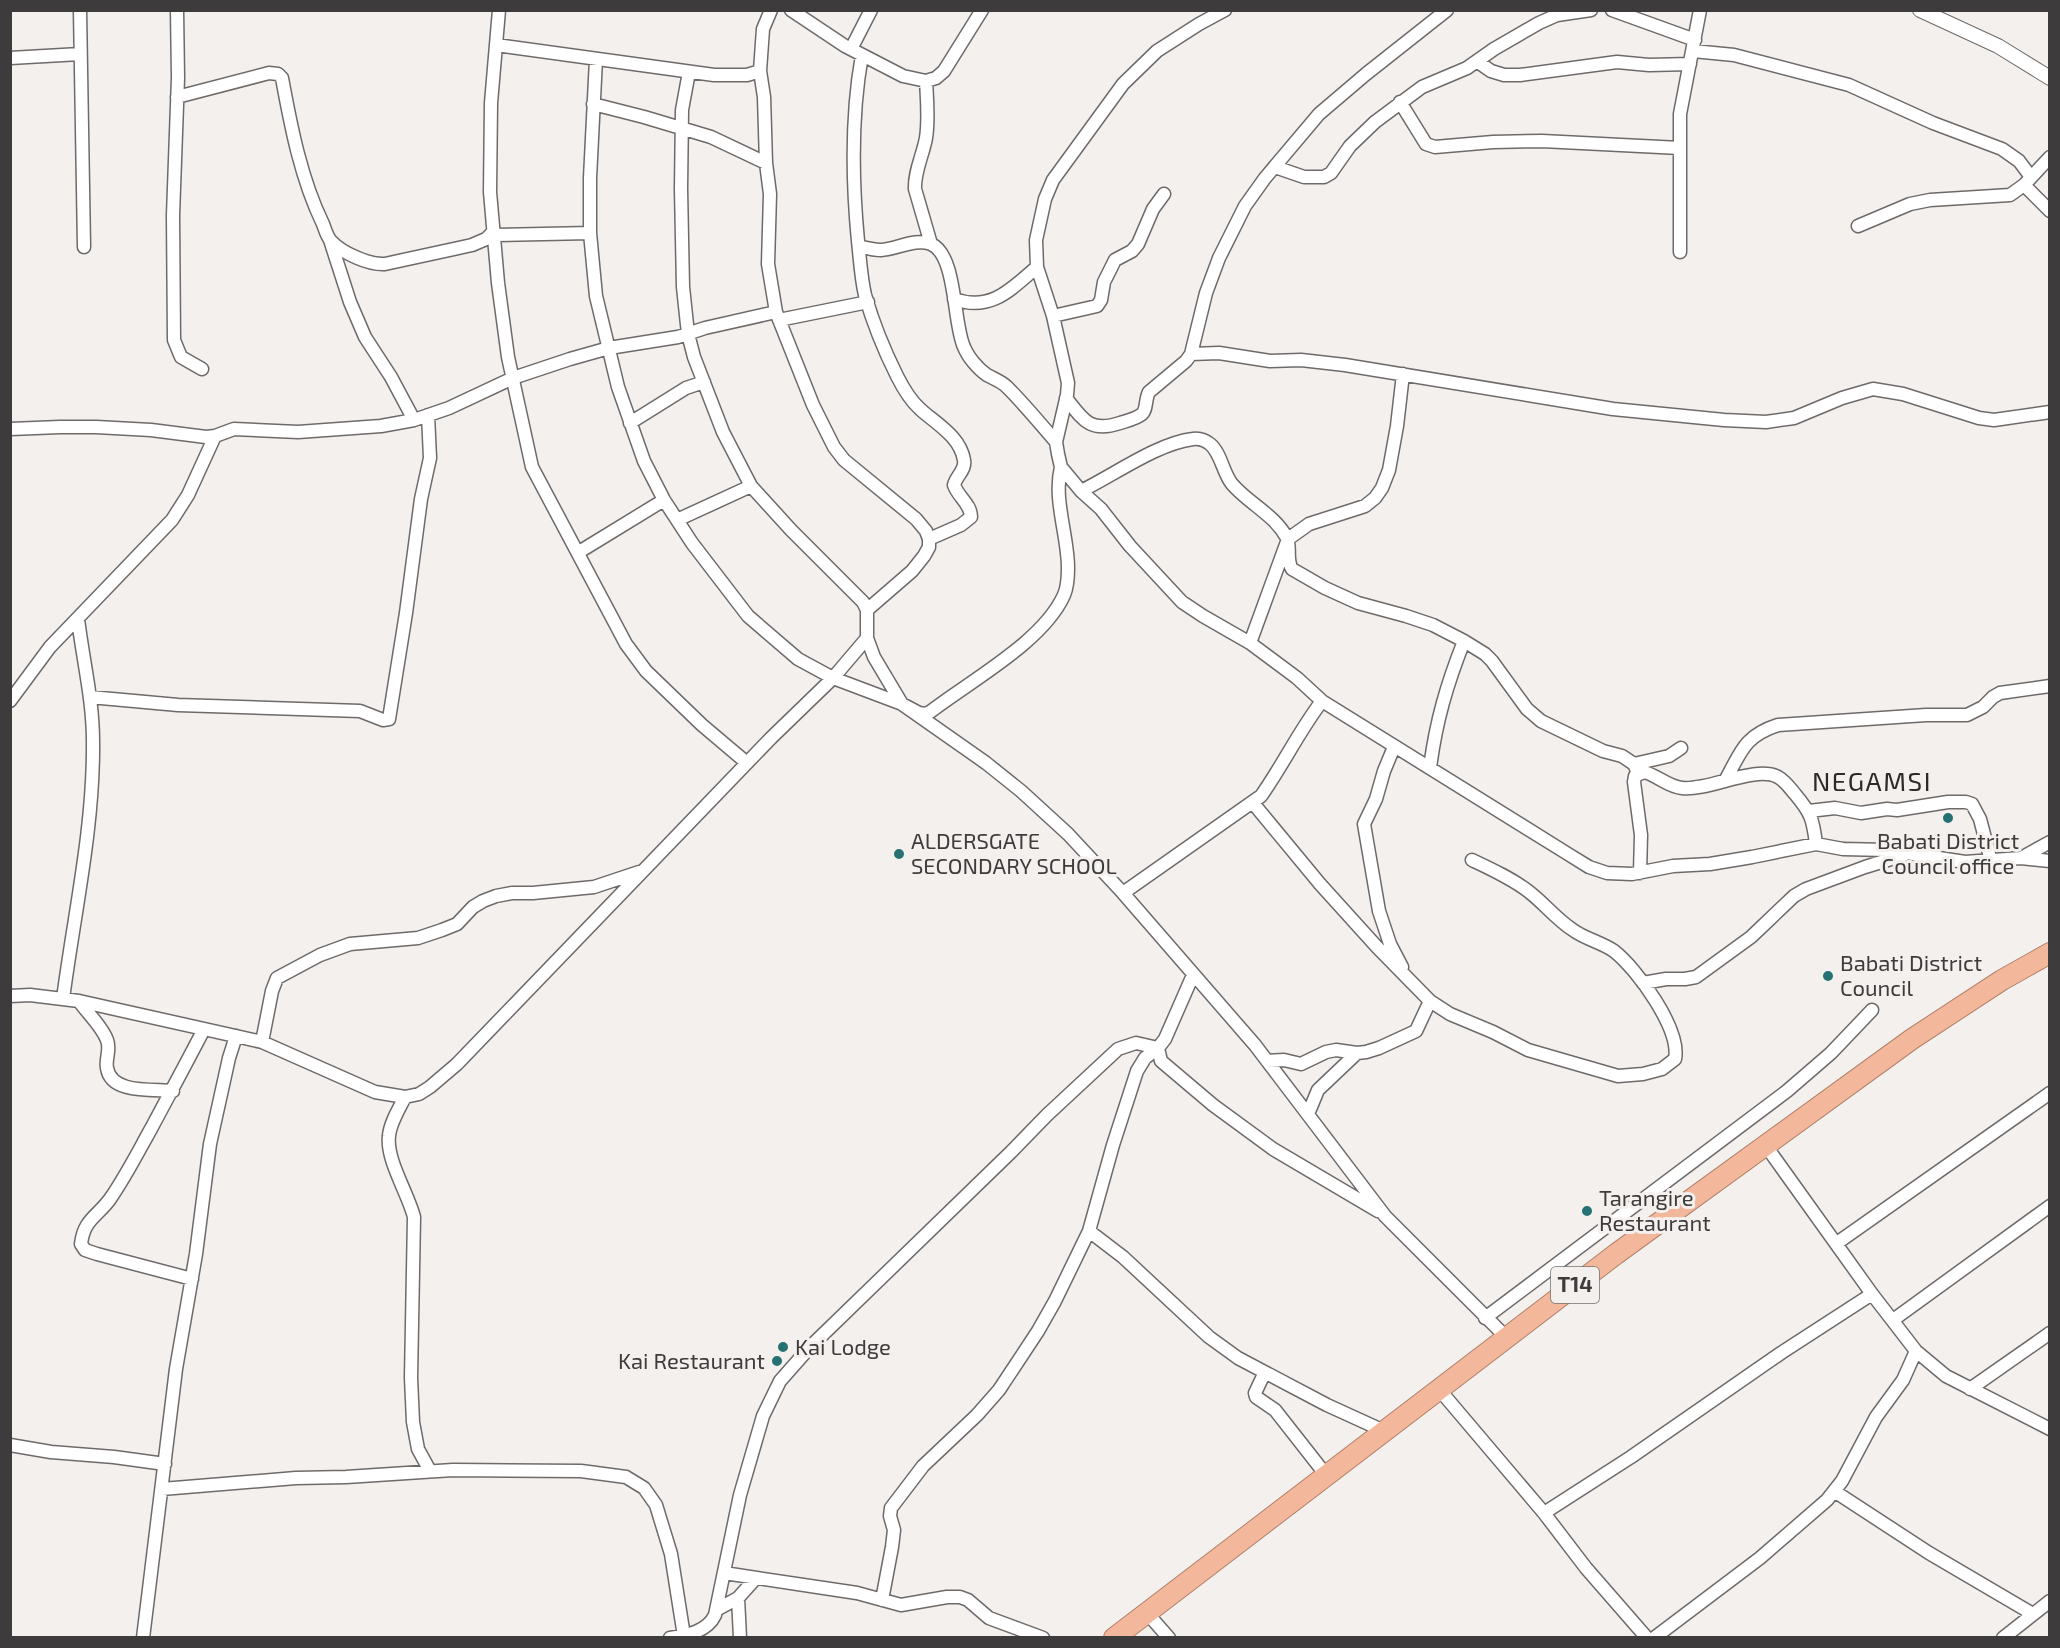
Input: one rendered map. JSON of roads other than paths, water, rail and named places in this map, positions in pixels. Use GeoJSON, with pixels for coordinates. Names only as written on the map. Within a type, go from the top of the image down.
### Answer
{"type":"FeatureCollection","features":[{"type":"Feature","properties":{"kind":"highway","name":"T14"},"geometry":{"type":"LineString","coordinates":[[1114,1638],[1616,1254],[1912,1039],[2002,980],[2049,953]]}},
{"type":"Feature","properties":{"kind":"street"},"geometry":{"type":"LineString","coordinates":[[80,10],[84,247]]}},
{"type":"Feature","properties":{"kind":"street"},"geometry":{"type":"LineString","coordinates":[[177,10],[173,215],[174,340],[181,357],[202,369]]}},
{"type":"Feature","properties":{"kind":"street"},"geometry":{"type":"LineString","coordinates":[[499,10],[491,103],[490,192],[498,283],[513,378],[532,467],[626,644],[646,671],[702,725],[747,763]]}},
{"type":"Feature","properties":{"kind":"street"},"geometry":{"type":"LineString","coordinates":[[771,10],[763,29],[760,71],[764,97],[766,163],[770,194],[768,264],[778,316],[813,405],[834,447],[844,460],[916,519],[926,531],[929,539],[929,547],[912,571],[867,610]]}},
{"type":"Feature","properties":{"kind":"street"},"geometry":{"type":"LineString","coordinates":[[791,10],[857,52],[903,76],[926,81],[936,78],[944,71],[982,10]]}},
{"type":"Feature","properties":{"kind":"street"},"geometry":{"type":"LineString","coordinates":[[871,10],[857,52],[854,157],[856,216],[868,302],[888,357],[908,397],[947,430],[964,460],[954,485],[971,509],[971,517],[961,525],[929,539]]}},
{"type":"Feature","properties":{"kind":"street"},"geometry":{"type":"LineString","coordinates":[[596,59],[590,232],[596,296],[618,387],[644,461],[677,520],[748,616],[798,659],[833,678],[925,714],[1015,652],[1049,618],[1065,594],[1068,568],[1059,486],[1061,467],[1056,442],[1068,383],[1053,316],[1036,267],[1036,240],[1045,199],[1053,180],[1123,84],[1143,63],[1157,51],[1225,10]]}},
{"type":"Feature","properties":{"kind":"street"},"geometry":{"type":"LineString","coordinates":[[1066,398],[1082,418],[1096,427],[1104,428],[1143,413],[1145,399],[1149,392],[1186,361],[1191,354],[1206,292],[1219,258],[1245,206],[1319,114],[1447,10]]}},
{"type":"Feature","properties":{"kind":"street"},"geometry":{"type":"LineString","coordinates":[[1275,167],[1304,177],[1324,177],[1331,173],[1350,146],[1375,122],[1422,87],[1478,62],[1494,49],[1539,23],[1557,15],[1591,10]]}},
{"type":"Feature","properties":{"kind":"street"},"geometry":{"type":"LineString","coordinates":[[1612,10],[1694,46],[1849,85],[1933,123],[2002,148],[2019,161],[2027,181],[2049,211]]}},
{"type":"Feature","properties":{"kind":"street"},"geometry":{"type":"LineString","coordinates":[[1680,252],[1680,114],[1700,10]]}},
{"type":"Feature","properties":{"kind":"street"},"geometry":{"type":"LineString","coordinates":[[1920,10],[1998,46],[2049,78]]}},
{"type":"Feature","properties":{"kind":"street"},"geometry":{"type":"LineString","coordinates":[[496,45],[689,72],[736,75],[760,71]]}},
{"type":"Feature","properties":{"kind":"street"},"geometry":{"type":"LineString","coordinates":[[10,58],[80,54]]}},
{"type":"Feature","properties":{"kind":"street"},"geometry":{"type":"LineString","coordinates":[[1478,62],[1491,71],[1504,75],[1520,75],[1617,62],[1649,65],[1690,64]]}},
{"type":"Feature","properties":{"kind":"street"},"geometry":{"type":"LineString","coordinates":[[689,72],[682,110],[681,189],[683,287],[688,334],[694,357],[723,432],[751,486],[791,530],[855,592],[867,610],[867,638],[874,657],[902,704],[986,763],[1068,834],[1123,892],[1267,1061],[1384,1216],[1506,1337]]}},
{"type":"Feature","properties":{"kind":"street"},"geometry":{"type":"LineString","coordinates":[[177,97],[269,73],[278,74],[282,78],[301,166],[313,204],[330,240],[350,302],[365,337],[391,377],[414,420]]}},
{"type":"Feature","properties":{"kind":"street"},"geometry":{"type":"LineString","coordinates":[[926,81],[928,112],[926,137],[914,181],[915,189],[931,244],[943,256],[947,266],[957,326],[965,350],[983,372],[1005,385],[1056,442]]}},
{"type":"Feature","properties":{"kind":"street"},"geometry":{"type":"LineString","coordinates":[[1400,102],[1426,144],[1435,147],[1542,141],[1680,148]]}},
{"type":"Feature","properties":{"kind":"street"},"geometry":{"type":"LineString","coordinates":[[593,104],[711,137],[766,163]]}},
{"type":"Feature","properties":{"kind":"street"},"geometry":{"type":"LineString","coordinates":[[1858,226],[1910,204],[1930,200],[2010,195],[2027,181],[2049,157]]}},
{"type":"Feature","properties":{"kind":"street"},"geometry":{"type":"LineString","coordinates":[[1053,316],[1097,306],[1101,300],[1104,282],[1115,260],[1132,251],[1138,244],[1153,208],[1164,194]]}},
{"type":"Feature","properties":{"kind":"street"},"geometry":{"type":"LineString","coordinates":[[330,240],[345,251],[372,263],[385,264],[472,245],[494,233],[590,232]]}},
{"type":"Feature","properties":{"kind":"street"},"geometry":{"type":"LineString","coordinates":[[859,246],[871,250],[883,250],[909,244],[931,244]]}},
{"type":"Feature","properties":{"kind":"street"},"geometry":{"type":"LineString","coordinates":[[954,299],[968,304],[982,304],[1001,296],[1036,267]]}},
{"type":"Feature","properties":{"kind":"street"},"geometry":{"type":"LineString","coordinates":[[10,429],[60,427],[151,430],[206,437],[234,429],[298,432],[381,426],[414,420],[449,408],[513,378],[609,348],[664,340],[705,328],[868,302]]}},
{"type":"Feature","properties":{"kind":"street"},"geometry":{"type":"LineString","coordinates":[[1191,354],[1219,353],[1270,361],[1301,360],[1403,374],[1613,409],[1724,420],[1766,422],[1794,418],[1842,398],[1873,389],[1903,394],[1979,418],[1994,420],[2049,412]]}},
{"type":"Feature","properties":{"kind":"street"},"geometry":{"type":"LineString","coordinates":[[1250,643],[1287,539],[1309,524],[1365,506],[1382,488],[1389,470],[1403,374]]}},
{"type":"Feature","properties":{"kind":"street"},"geometry":{"type":"LineString","coordinates":[[630,423],[686,388],[704,382]]}},
{"type":"Feature","properties":{"kind":"street"},"geometry":{"type":"LineString","coordinates":[[90,697],[178,705],[360,711],[383,720],[389,719],[403,635],[417,521],[430,458],[428,415]]}},
{"type":"Feature","properties":{"kind":"street"},"geometry":{"type":"LineString","coordinates":[[10,701],[50,647],[172,520],[188,495],[216,436]]}},
{"type":"Feature","properties":{"kind":"street"},"geometry":{"type":"LineString","coordinates":[[1081,491],[1165,447],[1202,439],[1213,446],[1230,482],[1270,517],[1287,539],[1290,567],[1308,579],[1358,603],[1424,622],[1464,641],[1492,661],[1527,709],[1541,721],[1603,751],[1622,756],[1636,769],[1650,773],[1671,785],[1683,788],[1758,775],[1779,778],[1809,811],[1815,844]]}},
{"type":"Feature","properties":{"kind":"street"},"geometry":{"type":"LineString","coordinates":[[1061,467],[1182,602],[1250,643],[1297,678],[1322,701],[1589,867],[1607,873],[1640,873],[1673,866],[1710,864],[1815,844],[1843,849],[1909,853],[1965,862],[2020,858],[2049,861]]}},
{"type":"Feature","properties":{"kind":"street"},"geometry":{"type":"LineString","coordinates":[[677,520],[751,486]]}},
{"type":"Feature","properties":{"kind":"street"},"geometry":{"type":"LineString","coordinates":[[579,552],[664,500]]}},
{"type":"Feature","properties":{"kind":"street"},"geometry":{"type":"LineString","coordinates":[[63,999],[86,842],[93,743],[90,697],[78,619]]}},
{"type":"Feature","properties":{"kind":"street"},"geometry":{"type":"LineString","coordinates":[[10,996],[30,995],[79,1001],[262,1042],[375,1092],[405,1097],[419,1094],[457,1064],[747,763],[833,678],[867,638]]}},
{"type":"Feature","properties":{"kind":"street"},"geometry":{"type":"LineString","coordinates":[[1430,768],[1434,735],[1446,688],[1464,641]]}},
{"type":"Feature","properties":{"kind":"street"},"geometry":{"type":"LineString","coordinates":[[1725,781],[1750,738],[1762,730],[1778,725],[1967,715],[1983,707],[2000,693],[2049,686]]}},
{"type":"Feature","properties":{"kind":"street"},"geometry":{"type":"LineString","coordinates":[[1123,892],[1262,796],[1303,727],[1322,701]]}},
{"type":"Feature","properties":{"kind":"street"},"geometry":{"type":"LineString","coordinates":[[1394,747],[1376,799],[1364,824],[1379,911],[1390,944],[1408,978]]}},
{"type":"Feature","properties":{"kind":"street"},"geometry":{"type":"LineString","coordinates":[[1636,769],[1669,756],[1682,748]]}},
{"type":"Feature","properties":{"kind":"street"},"geometry":{"type":"LineString","coordinates":[[1636,769],[1634,782],[1641,835],[1640,873]]}},
{"type":"Feature","properties":{"kind":"street"},"geometry":{"type":"LineString","coordinates":[[1809,811],[1835,808],[1850,812],[1871,813],[1887,809],[1897,810],[1948,802],[1966,802],[1972,804],[1980,819],[1991,861]]}},
{"type":"Feature","properties":{"kind":"street"},"geometry":{"type":"LineString","coordinates":[[1254,803],[1320,884],[1430,1001],[1450,1014],[1528,1050],[1618,1076],[1643,1074],[1662,1069],[1675,1059],[1676,1050],[1672,1032],[1632,968],[1613,950],[1575,932],[1528,891],[1496,871],[1472,860]]}},
{"type":"Feature","properties":{"kind":"street"},"geometry":{"type":"LineString","coordinates":[[2020,858],[2049,842]]}},
{"type":"Feature","properties":{"kind":"street"},"geometry":{"type":"LineString","coordinates":[[1643,983],[1666,978],[1696,977],[1751,937],[1794,896],[1865,867],[1909,853]]}},
{"type":"Feature","properties":{"kind":"street"},"geometry":{"type":"LineString","coordinates":[[262,1042],[272,991],[277,978],[320,955],[350,944],[428,935],[457,924],[473,907],[496,896],[594,887],[643,871]]}},
{"type":"Feature","properties":{"kind":"street"},"geometry":{"type":"LineString","coordinates":[[882,1600],[894,1530],[890,1516],[891,1508],[923,1466],[977,1415],[999,1390],[1022,1357],[1055,1301],[1089,1231],[1137,1071],[1145,1058],[1165,1039],[1193,975]]}},
{"type":"Feature","properties":{"kind":"street"},"geometry":{"type":"LineString","coordinates":[[79,1001],[107,1040],[109,1055],[107,1070],[111,1080],[128,1088],[173,1091]]}},
{"type":"Feature","properties":{"kind":"street"},"geometry":{"type":"LineString","coordinates":[[1267,1061],[1284,1060],[1301,1064],[1326,1052],[1336,1050],[1357,1053],[1379,1048],[1413,1033],[1419,1027],[1430,1001]]}},
{"type":"Feature","properties":{"kind":"street"},"geometry":{"type":"LineString","coordinates":[[1485,1318],[1769,1106],[1831,1053],[1872,1010]]}},
{"type":"Feature","properties":{"kind":"street"},"geometry":{"type":"LineString","coordinates":[[192,1279],[97,1254],[85,1250],[81,1244],[82,1234],[88,1221],[106,1204],[123,1180],[173,1091],[204,1029]]}},
{"type":"Feature","properties":{"kind":"street"},"geometry":{"type":"LineString","coordinates":[[143,1638],[176,1369],[192,1279],[210,1144],[226,1069],[236,1036]]}},
{"type":"Feature","properties":{"kind":"street"},"geometry":{"type":"LineString","coordinates":[[670,1638],[684,1636],[704,1628],[712,1622],[718,1609],[740,1495],[760,1428],[780,1381],[810,1347],[1047,1115],[1118,1049],[1136,1043],[1158,1048]]}},
{"type":"Feature","properties":{"kind":"street"},"geometry":{"type":"LineString","coordinates":[[1158,1048],[1161,1061],[1213,1105],[1273,1149],[1384,1216]]}},
{"type":"Feature","properties":{"kind":"street"},"geometry":{"type":"LineString","coordinates":[[1308,1114],[1318,1090],[1357,1053]]}},
{"type":"Feature","properties":{"kind":"street"},"geometry":{"type":"LineString","coordinates":[[1837,1243],[2049,1092]]}},
{"type":"Feature","properties":{"kind":"street"},"geometry":{"type":"LineString","coordinates":[[405,1097],[389,1135],[389,1150],[410,1201],[414,1217],[411,1378],[413,1422],[418,1449],[430,1471]]}},
{"type":"Feature","properties":{"kind":"street"},"geometry":{"type":"LineString","coordinates":[[1766,1146],[1872,1294],[1916,1351],[1946,1376],[2049,1429]]}},
{"type":"Feature","properties":{"kind":"street"},"geometry":{"type":"LineString","coordinates":[[1893,1320],[2049,1206]]}},
{"type":"Feature","properties":{"kind":"street"},"geometry":{"type":"LineString","coordinates":[[1089,1231],[1123,1257],[1209,1337],[1238,1358],[1264,1374],[1384,1431]]}},
{"type":"Feature","properties":{"kind":"street"},"geometry":{"type":"LineString","coordinates":[[1544,1513],[1872,1294]]}},
{"type":"Feature","properties":{"kind":"street"},"geometry":{"type":"LineString","coordinates":[[1970,1389],[2049,1333]]}},
{"type":"Feature","properties":{"kind":"street"},"geometry":{"type":"LineString","coordinates":[[1654,1638],[1760,1558],[1827,1500],[1842,1481],[1876,1418],[1903,1380],[1916,1351]]}},
{"type":"Feature","properties":{"kind":"street"},"geometry":{"type":"LineString","coordinates":[[1264,1374],[1255,1393],[1256,1397],[1279,1415],[1326,1475]]}},
{"type":"Feature","properties":{"kind":"street"},"geometry":{"type":"LineString","coordinates":[[1438,1388],[1544,1513],[1586,1568],[1647,1638]]}},
{"type":"Feature","properties":{"kind":"street"},"geometry":{"type":"LineString","coordinates":[[10,1445],[51,1452],[165,1464]]}},
{"type":"Feature","properties":{"kind":"street"},"geometry":{"type":"LineString","coordinates":[[162,1490],[296,1478],[430,1471],[580,1471],[615,1474],[639,1484],[656,1505],[667,1540],[684,1636]]}},
{"type":"Feature","properties":{"kind":"street"},"geometry":{"type":"LineString","coordinates":[[1834,1491],[1929,1553],[2033,1614]]}},
{"type":"Feature","properties":{"kind":"street"},"geometry":{"type":"LineString","coordinates":[[724,1573],[857,1593],[905,1605],[947,1597],[960,1597],[968,1600],[989,1618],[1043,1638]]}},
{"type":"Feature","properties":{"kind":"street"},"geometry":{"type":"LineString","coordinates":[[718,1609],[738,1598],[756,1578]]}},
{"type":"Feature","properties":{"kind":"street"},"geometry":{"type":"LineString","coordinates":[[738,1598],[740,1638]]}},
{"type":"Feature","properties":{"kind":"street"},"geometry":{"type":"LineString","coordinates":[[2003,1638],[2049,1601]]}},
{"type":"Feature","properties":{"kind":"street"},"geometry":{"type":"LineString","coordinates":[[1147,1613],[1169,1638]]}},
{"type":"Feature","properties":{"kind":"place","name":"Babati District Council office"},"geometry":{"type":"Point","coordinates":[1948,818]}},
{"type":"Feature","properties":{"kind":"place","name":"ALDERSGATE SECONDARY SCHOOL"},"geometry":{"type":"Point","coordinates":[899,854]}},
{"type":"Feature","properties":{"kind":"place","name":"Babati District Council"},"geometry":{"type":"Point","coordinates":[1828,976]}},
{"type":"Feature","properties":{"kind":"place","name":"Tarangire Restaurant"},"geometry":{"type":"Point","coordinates":[1587,1211]}},
{"type":"Feature","properties":{"kind":"place","name":"Kai Lodge"},"geometry":{"type":"Point","coordinates":[783,1347]}},
{"type":"Feature","properties":{"kind":"place","name":"Kai Restaurant"},"geometry":{"type":"Point","coordinates":[777,1361]}},
{"type":"Feature","properties":{"kind":"district","name":"NEGAMSI"},"geometry":{"type":"Point","coordinates":[1872,782]}}]}
